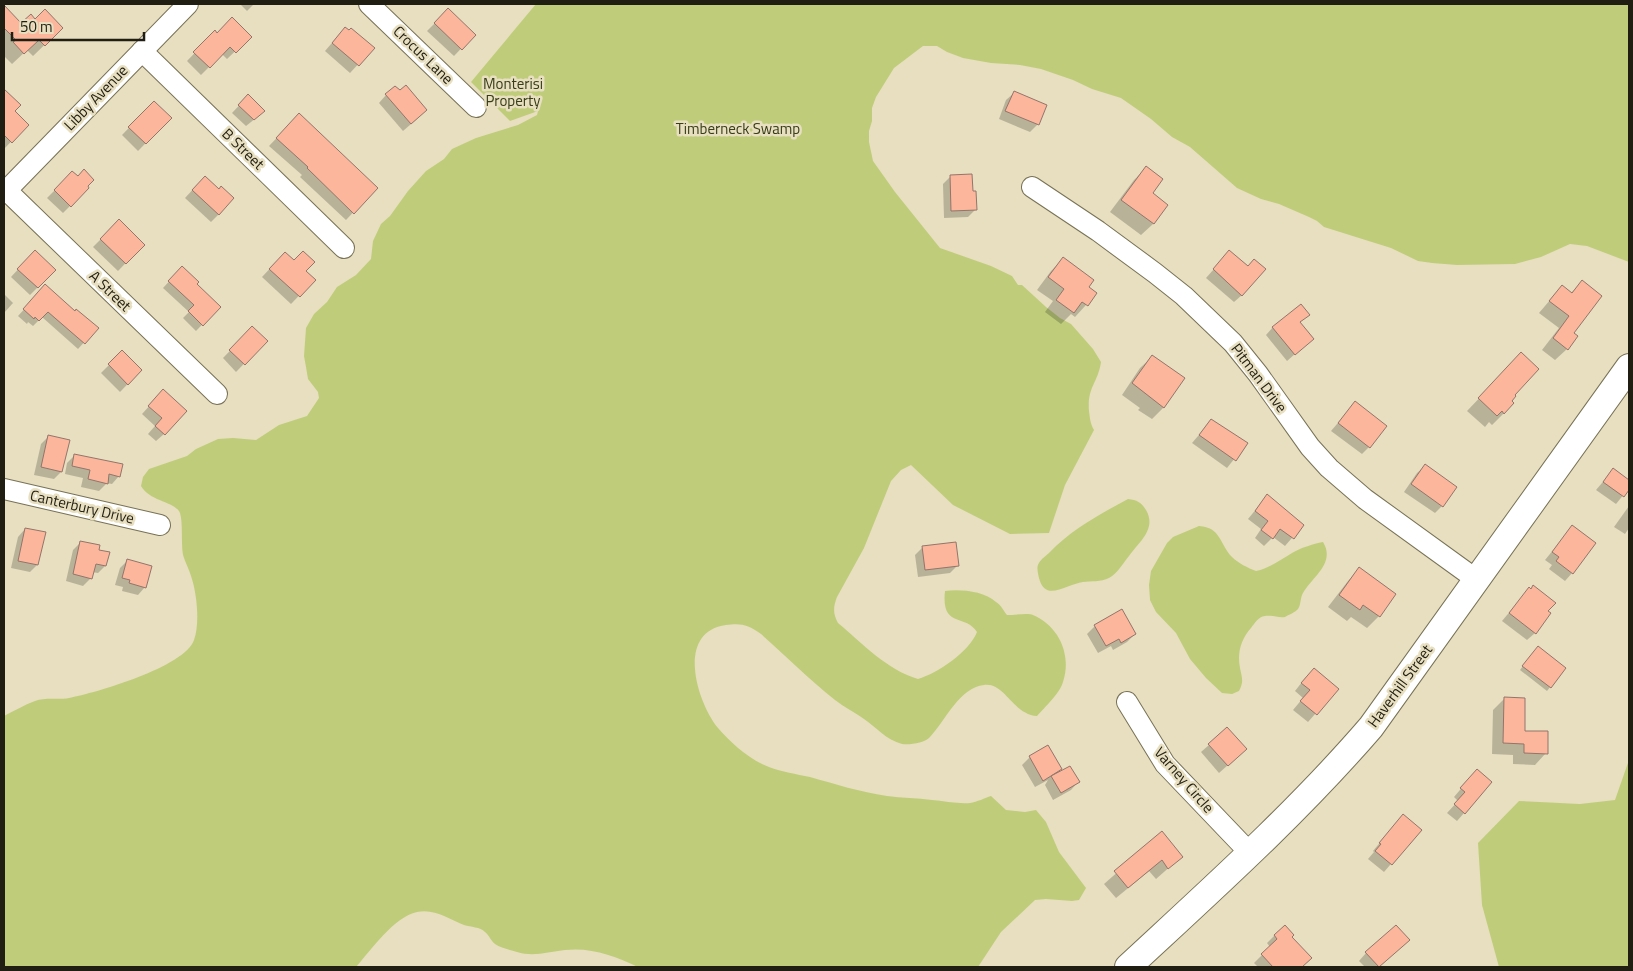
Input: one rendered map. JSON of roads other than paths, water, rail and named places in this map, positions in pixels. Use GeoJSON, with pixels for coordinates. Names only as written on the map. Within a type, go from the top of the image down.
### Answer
{"type":"FeatureCollection","features":[{"type":"Feature","properties":{"kind":"street","name":"Libby Avenue"},"geometry":{"type":"LineString","coordinates":[[5,190],[188,4]]}},
{"type":"Feature","properties":{"kind":"street","name":"Crocus Lane"},"geometry":{"type":"LineString","coordinates":[[369,4],[476,107]]}},
{"type":"Feature","properties":{"kind":"street","name":"B Street"},"geometry":{"type":"LineString","coordinates":[[142,51],[344,248]]}},
{"type":"Feature","properties":{"kind":"street","name":"Pitman Drive"},"geometry":{"type":"LineString","coordinates":[[1032,187],[1156,272],[1184,296],[1233,343],[1310,446],[1330,468],[1365,499],[1477,580]]}},
{"type":"Feature","properties":{"kind":"street","name":"A Street"},"geometry":{"type":"LineString","coordinates":[[5,190],[216,394]]}},
{"type":"Feature","properties":{"kind":"street","name":"Haverhill Street"},"geometry":{"type":"LineString","coordinates":[[1128,967],[1339,764],[1370,727],[1629,367]]}},
{"type":"Feature","properties":{"kind":"street","name":"Canterbury Drive"},"geometry":{"type":"LineString","coordinates":[[4,489],[160,525]]}},
{"type":"Feature","properties":{"kind":"street","name":"Varney Circle"},"geometry":{"type":"LineString","coordinates":[[1127,702],[1166,764],[1249,852]]}},
{"type":"Feature","properties":{"kind":"park label","name":"Monterisi Property"},"geometry":{"type":"Point","coordinates":[513,92]}},
{"type":"Feature","properties":{"kind":"park label","name":"Timberneck Swamp"},"geometry":{"type":"Point","coordinates":[738,129]}}]}
